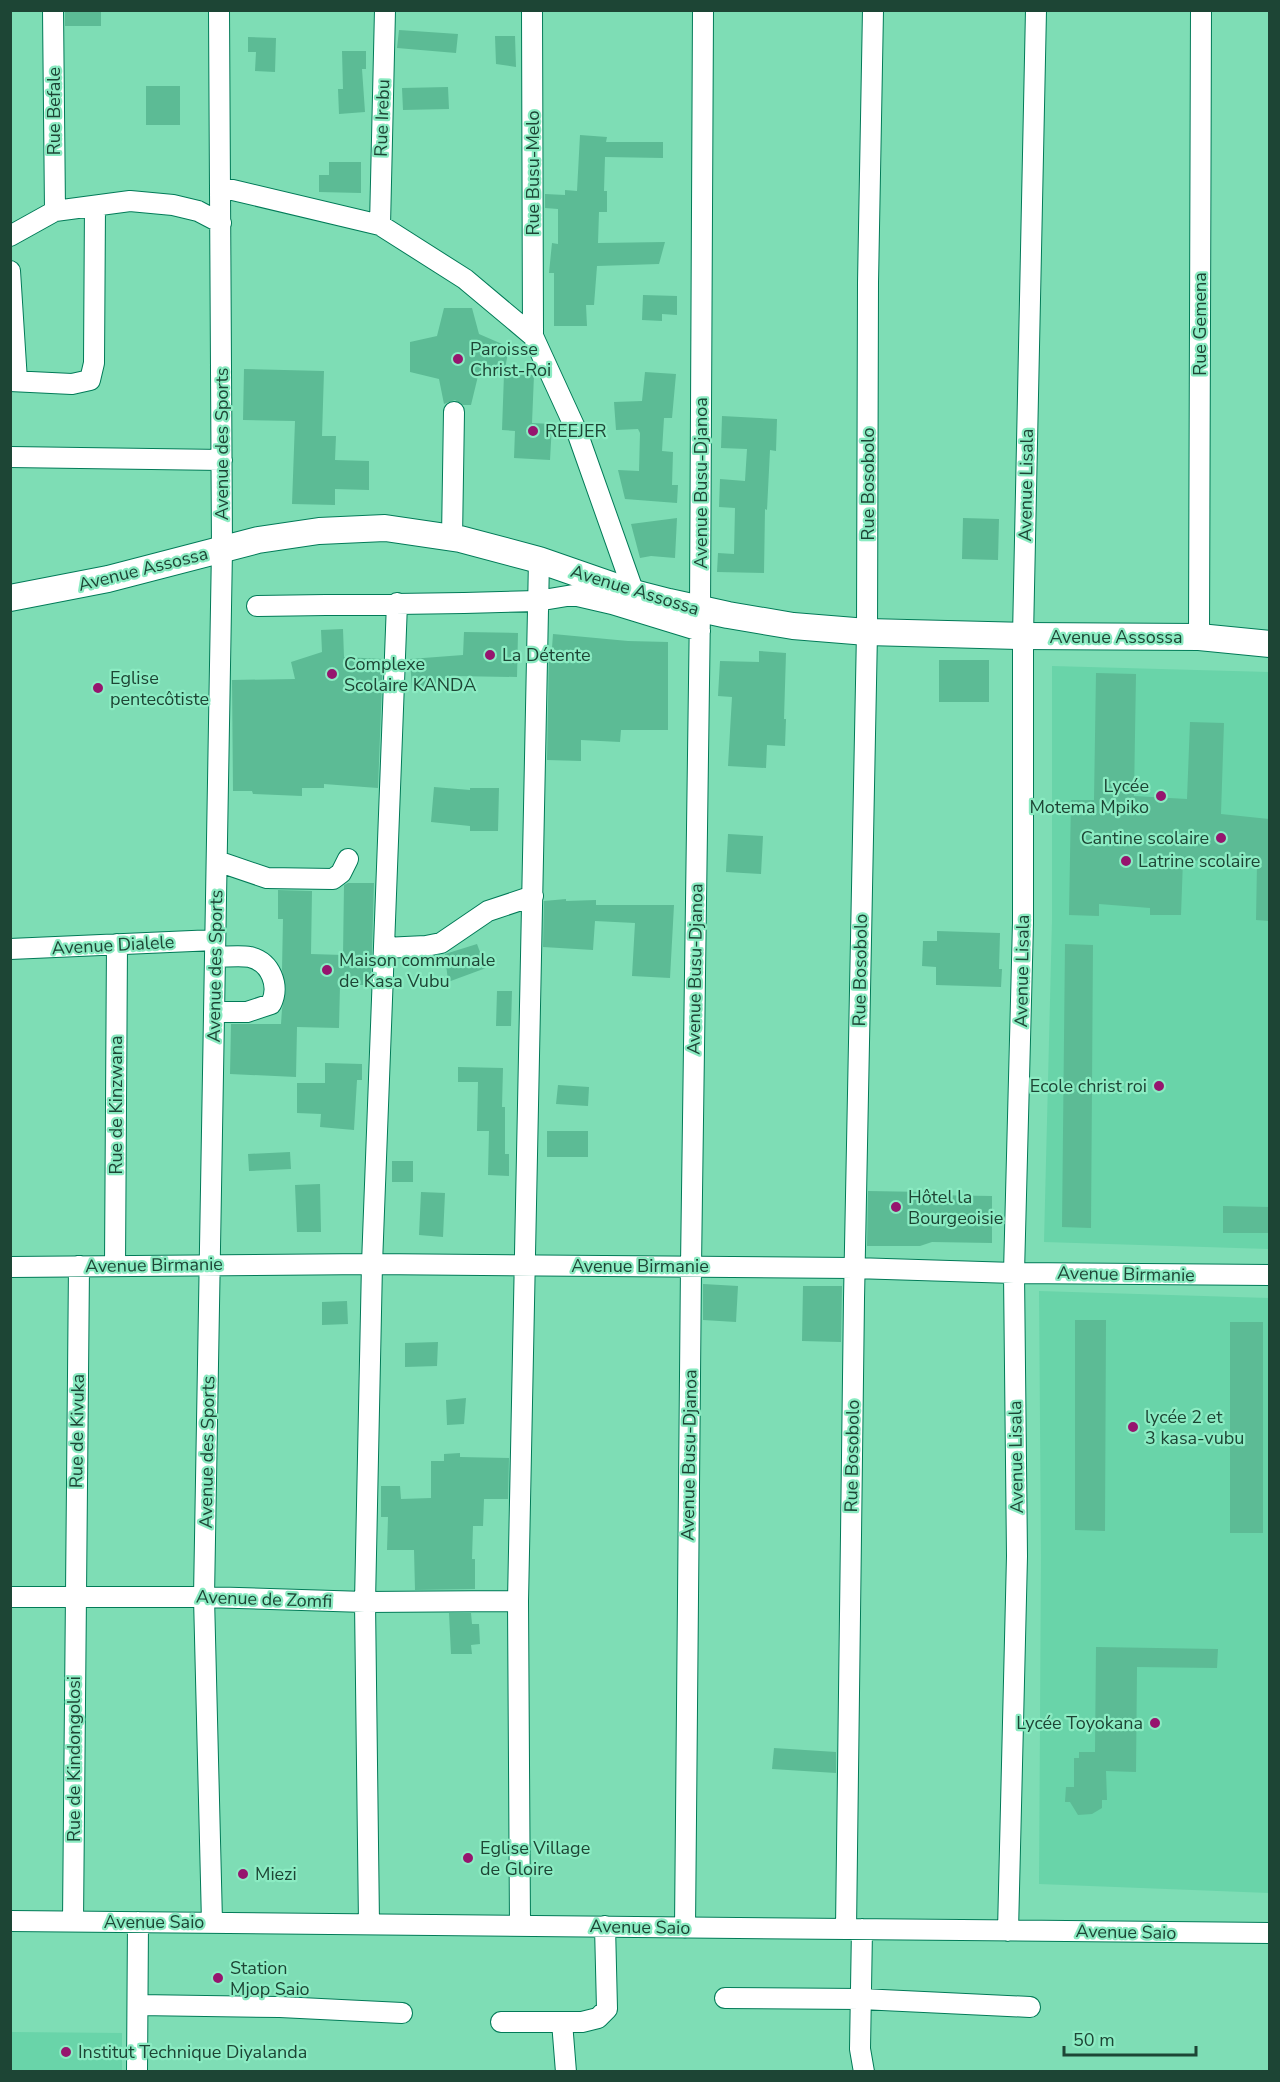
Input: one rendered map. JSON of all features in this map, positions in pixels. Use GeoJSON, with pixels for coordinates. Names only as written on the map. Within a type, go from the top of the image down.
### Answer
{"type":"FeatureCollection","features":[{"type":"Feature","properties":{"kind":"main road","name":"Avenue Assossa"},"geometry":{"type":"LineString","coordinates":[[10,598],[108,579],[258,540],[346,529],[385,528],[452,538],[538,560],[634,593],[700,620],[867,632],[1199,637],[1269,644]]}},
{"type":"Feature","properties":{"kind":"street","name":"Rue Befale"},"geometry":{"type":"LineString","coordinates":[[53,10],[55,211]]}},
{"type":"Feature","properties":{"kind":"street","name":"Avenue des Sports"},"geometry":{"type":"LineString","coordinates":[[212,1922],[204,1597],[222,549],[219,10]]}},
{"type":"Feature","properties":{"kind":"street","name":"Rue Irebu"},"geometry":{"type":"LineString","coordinates":[[380,225],[385,10]]}},
{"type":"Feature","properties":{"kind":"street","name":"Rue Busu-Melo"},"geometry":{"type":"LineString","coordinates":[[532,10],[533,336]]}},
{"type":"Feature","properties":{"kind":"street","name":"Avenue Busu-Djanoa"},"geometry":{"type":"LineString","coordinates":[[685,1928],[700,620],[703,10]]}},
{"type":"Feature","properties":{"kind":"street","name":"Rue Bosobolo"},"geometry":{"type":"LineString","coordinates":[[864,2072],[860,2049],[861,1999],[854,1929],[854,1268],[867,632],[868,283],[873,10]]}},
{"type":"Feature","properties":{"kind":"street","name":"Avenue Lisala"},"geometry":{"type":"LineString","coordinates":[[1008,1931],[1017,1556],[1014,1273],[1023,922],[1023,636],[1036,10]]}},
{"type":"Feature","properties":{"kind":"street","name":"Rue Gemena"},"geometry":{"type":"LineString","coordinates":[[1199,637],[1201,10]]}},
{"type":"Feature","properties":{"kind":"street"},"geometry":{"type":"LineString","coordinates":[[220,187],[380,225],[465,279],[533,336],[577,432],[634,593]]}},
{"type":"Feature","properties":{"kind":"street"},"geometry":{"type":"LineString","coordinates":[[10,236],[55,211],[130,201],[173,205],[198,211],[221,223]]}},
{"type":"Feature","properties":{"kind":"street"},"geometry":{"type":"LineString","coordinates":[[10,271],[14,381],[72,384],[90,380],[94,363],[95,206]]}},
{"type":"Feature","properties":{"kind":"street"},"geometry":{"type":"LineString","coordinates":[[452,538],[454,412]]}},
{"type":"Feature","properties":{"kind":"street"},"geometry":{"type":"LineString","coordinates":[[10,457],[222,460]]}},
{"type":"Feature","properties":{"kind":"street"},"geometry":{"type":"LineString","coordinates":[[520,1925],[518,1601],[538,560]]}},
{"type":"Feature","properties":{"kind":"street"},"geometry":{"type":"LineString","coordinates":[[257,606],[537,601],[561,596],[583,597],[700,620]]}},
{"type":"Feature","properties":{"kind":"street"},"geometry":{"type":"LineString","coordinates":[[369,1924],[365,1602],[372,1264],[397,603]]}},
{"type":"Feature","properties":{"kind":"street"},"geometry":{"type":"LineString","coordinates":[[217,861],[267,878],[333,879],[341,873],[348,859]]}},
{"type":"Feature","properties":{"kind":"street"},"geometry":{"type":"LineString","coordinates":[[384,948],[441,943],[488,911],[533,896]]}},
{"type":"Feature","properties":{"kind":"street","name":"Avenue Dialele"},"geometry":{"type":"LineString","coordinates":[[10,949],[117,944],[215,948],[251,957],[270,972],[274,982],[275,996],[271,1004],[247,1012],[215,1012]]}},
{"type":"Feature","properties":{"kind":"street","name":"Rue de Kinzwana"},"geometry":{"type":"LineString","coordinates":[[115,1266],[117,944]]}},
{"type":"Feature","properties":{"kind":"street","name":"Avenue Birmanie"},"geometry":{"type":"LineString","coordinates":[[10,1267],[210,1264],[691,1266],[1014,1273],[1269,1275]]}},
{"type":"Feature","properties":{"kind":"street","name":"Rue de Kivuka"},"geometry":{"type":"LineString","coordinates":[[75,1596],[79,1266]]}},
{"type":"Feature","properties":{"kind":"street","name":"Rue de Kindongolosi"},"geometry":{"type":"LineString","coordinates":[[73,1922],[75,1596]]}},
{"type":"Feature","properties":{"kind":"street","name":"Avenue de Zomfi"},"geometry":{"type":"LineString","coordinates":[[10,1597],[204,1597],[365,1602],[518,1601]]}},
{"type":"Feature","properties":{"kind":"street","name":"Avenue Saio"},"geometry":{"type":"LineString","coordinates":[[10,1921],[1269,1934]]}},
{"type":"Feature","properties":{"kind":"street"},"geometry":{"type":"LineString","coordinates":[[137,2072],[138,1922]]}},
{"type":"Feature","properties":{"kind":"street"},"geometry":{"type":"LineString","coordinates":[[501,2022],[582,2022],[598,2018],[607,2009],[605,1926]]}},
{"type":"Feature","properties":{"kind":"street"},"geometry":{"type":"LineString","coordinates":[[725,1998],[861,1999],[1030,2007]]}},
{"type":"Feature","properties":{"kind":"street"},"geometry":{"type":"LineString","coordinates":[[138,2005],[280,2007],[402,2013]]}},
{"type":"Feature","properties":{"kind":"street"},"geometry":{"type":"LineString","coordinates":[[562,2022],[566,2072]]}},
{"type":"Feature","properties":{"kind":"shaded area"},"geometry":{"type":"Polygon","coordinates":[[[1052,666],[1269,672],[1269,1249],[1044,1242],[1052,920],[1052,666]]]}},
{"type":"Feature","properties":{"kind":"shaded area"},"geometry":{"type":"Polygon","coordinates":[[[1039,1291],[1269,1298],[1269,1893],[1039,1884],[1041,1557],[1039,1291]]]}},
{"type":"Feature","properties":{"kind":"shaded area","name":"Institut Technique Diyalanda"},"geometry":{"type":"Polygon","coordinates":[[[11,2032],[122,2033],[122,2071],[11,2071],[11,2032]]]}},
{"type":"Feature","properties":{"kind":"building"},"geometry":{"type":"Polygon","coordinates":[[[65,10],[101,10],[101,26],[65,26],[65,10]]]}},
{"type":"Feature","properties":{"kind":"building"},"geometry":{"type":"Polygon","coordinates":[[[399,30],[458,34],[456,53],[397,48],[399,30]]]}},
{"type":"Feature","properties":{"kind":"building"},"geometry":{"type":"Polygon","coordinates":[[[495,36],[515,36],[516,67],[496,64],[495,36]]]}},
{"type":"Feature","properties":{"kind":"building"},"geometry":{"type":"Polygon","coordinates":[[[248,37],[276,38],[275,72],[255,71],[256,52],[248,52],[248,37]]]}},
{"type":"Feature","properties":{"kind":"building"},"geometry":{"type":"Polygon","coordinates":[[[342,51],[366,51],[366,69],[362,69],[365,112],[339,114],[338,89],[343,89],[342,51]]]}},
{"type":"Feature","properties":{"kind":"building"},"geometry":{"type":"Polygon","coordinates":[[[146,86],[180,86],[180,125],[146,125],[146,86]]]}},
{"type":"Feature","properties":{"kind":"building"},"geometry":{"type":"Polygon","coordinates":[[[448,87],[449,109],[403,110],[402,88],[448,87]]]}},
{"type":"Feature","properties":{"kind":"building"},"geometry":{"type":"Polygon","coordinates":[[[580,135],[607,137],[606,142],[663,142],[663,158],[605,157],[604,191],[607,191],[607,212],[599,212],[598,243],[665,242],[659,264],[597,266],[594,305],[586,305],[587,326],[554,326],[554,273],[549,273],[552,243],[558,244],[558,209],[545,208],[545,194],[565,195],[565,190],[577,191],[580,135]]]}},
{"type":"Feature","properties":{"kind":"building"},"geometry":{"type":"Polygon","coordinates":[[[329,162],[361,162],[361,193],[319,192],[319,175],[329,175],[329,162]]]}},
{"type":"Feature","properties":{"kind":"building"},"geometry":{"type":"Polygon","coordinates":[[[643,295],[677,296],[677,315],[662,314],[662,321],[642,320],[643,295]]]}},
{"type":"Feature","properties":{"kind":"building","name":"Paroisse Christ-Roi"},"geometry":{"type":"Polygon","coordinates":[[[444,308],[472,308],[479,334],[509,347],[504,374],[478,376],[471,405],[463,405],[455,400],[444,404],[439,379],[410,372],[410,342],[437,336],[444,308]]]}},
{"type":"Feature","properties":{"kind":"building"},"geometry":{"type":"Polygon","coordinates":[[[244,369],[324,371],[322,436],[336,436],[335,460],[369,461],[369,490],[335,489],[335,505],[292,504],[295,421],[243,420],[244,369]]]}},
{"type":"Feature","properties":{"kind":"building"},"geometry":{"type":"Polygon","coordinates":[[[645,372],[676,374],[672,418],[664,418],[662,451],[673,452],[672,485],[678,485],[677,503],[625,499],[618,470],[639,471],[640,433],[638,429],[616,430],[614,402],[642,401],[645,372]]]}},
{"type":"Feature","properties":{"kind":"building"},"geometry":{"type":"Polygon","coordinates":[[[504,374],[534,375],[532,423],[552,424],[550,460],[514,458],[515,431],[502,430],[504,374]]]}},
{"type":"Feature","properties":{"kind":"building"},"geometry":{"type":"Polygon","coordinates":[[[722,416],[777,419],[776,451],[770,450],[767,510],[765,509],[764,573],[717,572],[718,553],[734,554],[735,508],[719,507],[720,479],[745,481],[747,449],[721,448],[722,416]]]}},
{"type":"Feature","properties":{"kind":"building"},"geometry":{"type":"Polygon","coordinates":[[[677,518],[675,558],[651,556],[640,558],[631,524],[677,518]]]}},
{"type":"Feature","properties":{"kind":"building"},"geometry":{"type":"Polygon","coordinates":[[[963,518],[999,519],[998,560],[962,559],[963,518]]]}},
{"type":"Feature","properties":{"kind":"building"},"geometry":{"type":"Polygon","coordinates":[[[343,629],[344,657],[383,659],[378,788],[324,784],[324,788],[302,788],[302,796],[233,791],[232,680],[295,679],[291,662],[322,652],[321,630],[343,629]]]}},
{"type":"Feature","properties":{"kind":"building","name":"La Détente"},"geometry":{"type":"Polygon","coordinates":[[[464,632],[518,633],[517,677],[454,676],[455,687],[412,690],[410,659],[463,655],[464,632]]]}},
{"type":"Feature","properties":{"kind":"building"},"geometry":{"type":"Polygon","coordinates":[[[553,634],[668,642],[668,730],[621,730],[620,742],[581,740],[581,761],[547,760],[549,649],[552,648],[553,634]]]}},
{"type":"Feature","properties":{"kind":"building"},"geometry":{"type":"Polygon","coordinates":[[[759,651],[786,653],[785,746],[767,745],[766,768],[728,766],[732,697],[718,696],[720,661],[759,662],[759,651]]]}},
{"type":"Feature","properties":{"kind":"building"},"geometry":{"type":"Polygon","coordinates":[[[939,660],[989,660],[989,702],[939,702],[939,660]]]}},
{"type":"Feature","properties":{"kind":"building"},"geometry":{"type":"Polygon","coordinates":[[[1096,673],[1136,674],[1134,796],[1187,799],[1190,722],[1224,723],[1221,814],[1269,819],[1269,921],[1256,920],[1257,864],[1183,860],[1181,915],[1150,915],[1150,908],[1099,904],[1099,916],[1069,915],[1071,800],[1094,800],[1096,673]]]}},
{"type":"Feature","properties":{"kind":"building"},"geometry":{"type":"Polygon","coordinates":[[[434,787],[470,790],[470,788],[499,788],[498,831],[470,831],[470,826],[431,822],[434,787]]]}},
{"type":"Feature","properties":{"kind":"building"},"geometry":{"type":"Polygon","coordinates":[[[728,834],[763,836],[761,874],[726,872],[728,834]]]}},
{"type":"Feature","properties":{"kind":"building","name":"Maison communale de Kasa Vubu"},"geometry":{"type":"Polygon","coordinates":[[[374,883],[371,985],[340,985],[339,1028],[297,1027],[296,1077],[230,1074],[231,1024],[281,1024],[286,989],[282,970],[283,919],[278,919],[278,890],[312,891],[311,954],[343,955],[344,885],[374,883]]]}},
{"type":"Feature","properties":{"kind":"building"},"geometry":{"type":"Polygon","coordinates":[[[566,899],[566,901],[596,900],[596,905],[674,905],[670,978],[632,976],[635,923],[595,921],[593,950],[543,947],[544,901],[566,899]]]}},
{"type":"Feature","properties":{"kind":"building"},"geometry":{"type":"Polygon","coordinates":[[[937,931],[1000,933],[1001,987],[936,985],[936,967],[922,966],[923,941],[937,941],[937,931]]]}},
{"type":"Feature","properties":{"kind":"building"},"geometry":{"type":"Polygon","coordinates":[[[477,944],[486,968],[448,982],[445,954],[477,944]]]}},
{"type":"Feature","properties":{"kind":"building"},"geometry":{"type":"Polygon","coordinates":[[[1065,944],[1093,945],[1091,1228],[1062,1227],[1065,944]]]}},
{"type":"Feature","properties":{"kind":"building"},"geometry":{"type":"Polygon","coordinates":[[[497,991],[512,991],[511,1026],[496,1026],[497,991]]]}},
{"type":"Feature","properties":{"kind":"building"},"geometry":{"type":"Polygon","coordinates":[[[325,1063],[362,1064],[362,1080],[357,1080],[354,1130],[320,1127],[321,1114],[297,1113],[297,1083],[325,1083],[325,1063]]]}},
{"type":"Feature","properties":{"kind":"building"},"geometry":{"type":"Polygon","coordinates":[[[458,1067],[503,1068],[502,1107],[505,1107],[505,1154],[509,1154],[509,1176],[488,1175],[489,1131],[477,1131],[478,1082],[458,1082],[458,1067]]]}},
{"type":"Feature","properties":{"kind":"building"},"geometry":{"type":"Polygon","coordinates":[[[558,1085],[589,1087],[588,1106],[556,1104],[558,1085]]]}},
{"type":"Feature","properties":{"kind":"building"},"geometry":{"type":"Polygon","coordinates":[[[547,1131],[588,1131],[588,1157],[547,1157],[547,1131]]]}},
{"type":"Feature","properties":{"kind":"building"},"geometry":{"type":"Polygon","coordinates":[[[290,1152],[291,1169],[249,1171],[248,1154],[290,1152]]]}},
{"type":"Feature","properties":{"kind":"building"},"geometry":{"type":"Polygon","coordinates":[[[392,1161],[413,1161],[413,1182],[392,1182],[392,1161]]]}},
{"type":"Feature","properties":{"kind":"building"},"geometry":{"type":"Polygon","coordinates":[[[320,1184],[321,1232],[297,1232],[295,1185],[320,1184]]]}},
{"type":"Feature","properties":{"kind":"building"},"geometry":{"type":"Polygon","coordinates":[[[868,1191],[992,1196],[992,1243],[932,1242],[920,1246],[867,1246],[868,1191]]]}},
{"type":"Feature","properties":{"kind":"building"},"geometry":{"type":"Polygon","coordinates":[[[421,1192],[445,1193],[443,1237],[419,1235],[421,1192]]]}},
{"type":"Feature","properties":{"kind":"building"},"geometry":{"type":"Polygon","coordinates":[[[1223,1206],[1269,1207],[1269,1233],[1223,1233],[1223,1206]]]}},
{"type":"Feature","properties":{"kind":"building"},"geometry":{"type":"Polygon","coordinates":[[[703,1284],[738,1286],[736,1322],[703,1320],[703,1284]]]}},
{"type":"Feature","properties":{"kind":"building"},"geometry":{"type":"Polygon","coordinates":[[[803,1286],[842,1286],[841,1342],[802,1341],[803,1286]]]}},
{"type":"Feature","properties":{"kind":"building"},"geometry":{"type":"Polygon","coordinates":[[[347,1301],[348,1324],[322,1325],[322,1302],[347,1301]]]}},
{"type":"Feature","properties":{"kind":"building"},"geometry":{"type":"Polygon","coordinates":[[[1075,1320],[1106,1320],[1105,1531],[1075,1530],[1075,1320]]]}},
{"type":"Feature","properties":{"kind":"building"},"geometry":{"type":"Polygon","coordinates":[[[1230,1322],[1263,1322],[1263,1533],[1230,1533],[1230,1322]]]}},
{"type":"Feature","properties":{"kind":"building"},"geometry":{"type":"Polygon","coordinates":[[[438,1342],[437,1366],[405,1367],[405,1343],[438,1342]]]}},
{"type":"Feature","properties":{"kind":"building"},"geometry":{"type":"Polygon","coordinates":[[[466,1398],[464,1424],[447,1425],[446,1400],[466,1398]]]}},
{"type":"Feature","properties":{"kind":"building"},"geometry":{"type":"Polygon","coordinates":[[[460,1453],[460,1457],[509,1458],[508,1499],[484,1499],[483,1526],[473,1526],[472,1559],[475,1559],[475,1589],[415,1590],[414,1550],[387,1550],[388,1517],[381,1517],[381,1486],[400,1486],[401,1499],[431,1498],[431,1461],[444,1461],[444,1454],[460,1453]]]}},
{"type":"Feature","properties":{"kind":"building"},"geometry":{"type":"Polygon","coordinates":[[[449,1613],[471,1613],[472,1624],[479,1624],[480,1644],[471,1645],[472,1654],[451,1654],[449,1613]]]}},
{"type":"Feature","properties":{"kind":"building"},"geometry":{"type":"Polygon","coordinates":[[[1096,1647],[1218,1649],[1217,1668],[1137,1667],[1136,1772],[1106,1771],[1107,1800],[1102,1800],[1102,1808],[1092,1814],[1078,1815],[1070,1802],[1065,1802],[1066,1787],[1074,1787],[1074,1758],[1079,1758],[1079,1752],[1095,1752],[1096,1647]]]}},
{"type":"Feature","properties":{"kind":"building"},"geometry":{"type":"Polygon","coordinates":[[[774,1748],[836,1752],[836,1773],[772,1769],[774,1748]]]}},
{"type":"Feature","properties":{"kind":"place","name":"Paroisse Christ-Roi"},"geometry":{"type":"Point","coordinates":[458,359]}},
{"type":"Feature","properties":{"kind":"place","name":"REEJER"},"geometry":{"type":"Point","coordinates":[533,431]}},
{"type":"Feature","properties":{"kind":"place","name":"La Détente"},"geometry":{"type":"Point","coordinates":[490,655]}},
{"type":"Feature","properties":{"kind":"place","name":"Complexe Scolaire KANDA"},"geometry":{"type":"Point","coordinates":[332,674]}},
{"type":"Feature","properties":{"kind":"place","name":"Eglise pentecôtiste"},"geometry":{"type":"Point","coordinates":[98,688]}},
{"type":"Feature","properties":{"kind":"place","name":"Lycée Motema Mpiko"},"geometry":{"type":"Point","coordinates":[1161,796]}},
{"type":"Feature","properties":{"kind":"place","name":"Cantine scolaire"},"geometry":{"type":"Point","coordinates":[1221,838]}},
{"type":"Feature","properties":{"kind":"place","name":"Latrine scolaire"},"geometry":{"type":"Point","coordinates":[1126,861]}},
{"type":"Feature","properties":{"kind":"place","name":"Maison communale de Kasa Vubu"},"geometry":{"type":"Point","coordinates":[327,970]}},
{"type":"Feature","properties":{"kind":"place","name":"Ecole christ roi"},"geometry":{"type":"Point","coordinates":[1159,1086]}},
{"type":"Feature","properties":{"kind":"place","name":"Hôtel la Bourgeoisie"},"geometry":{"type":"Point","coordinates":[896,1207]}},
{"type":"Feature","properties":{"kind":"place","name":"lycée 2 et 3 kasa-vubu"},"geometry":{"type":"Point","coordinates":[1133,1427]}},
{"type":"Feature","properties":{"kind":"place","name":"Lycée Toyokana"},"geometry":{"type":"Point","coordinates":[1155,1723]}},
{"type":"Feature","properties":{"kind":"place","name":"Eglise Village de Gloire"},"geometry":{"type":"Point","coordinates":[468,1858]}},
{"type":"Feature","properties":{"kind":"place","name":"Miezi"},"geometry":{"type":"Point","coordinates":[243,1874]}},
{"type":"Feature","properties":{"kind":"place","name":"Station Mjop Saio"},"geometry":{"type":"Point","coordinates":[218,1978]}},
{"type":"Feature","properties":{"kind":"place","name":"Institut Technique Diyalanda"},"geometry":{"type":"Point","coordinates":[66,2052]}}]}
